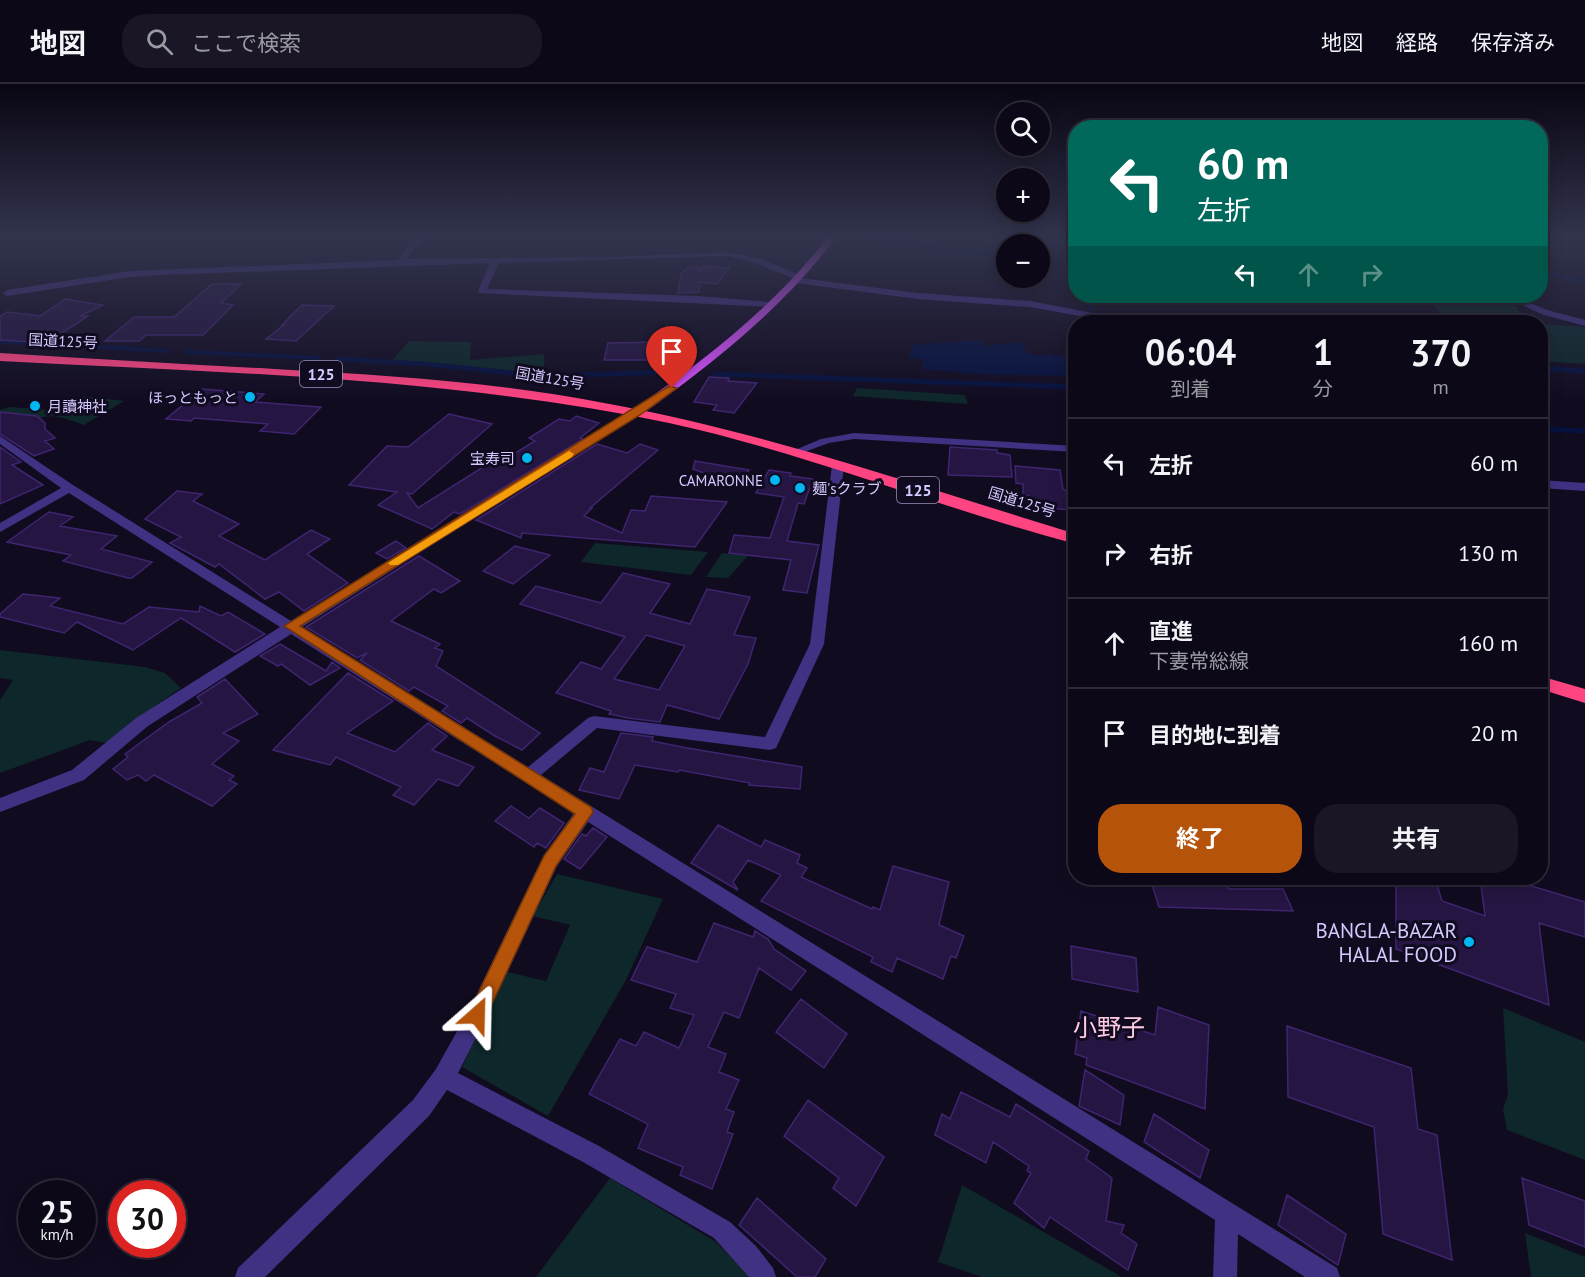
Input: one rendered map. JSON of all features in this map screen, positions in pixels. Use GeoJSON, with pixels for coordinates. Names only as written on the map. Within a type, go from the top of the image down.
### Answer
{"type":"FeatureCollection","features":[{"type":"Feature","properties":{"kind":"highway","name":"国道125号"},"geometry":{"type":"LineString","coordinates":[[0,357],[420,381],[509,391],[636,412],[724,432],[796,452],[1068,537]]}},
{"type":"Feature","properties":{"kind":"highway"},"geometry":{"type":"LineString","coordinates":[[1548,684],[1585,696]]}},
{"type":"Feature","properties":{"kind":"main road"},"geometry":{"type":"LineString","coordinates":[[636,412],[724,348],[783,292]]}},
{"type":"Feature","properties":{"kind":"street"},"geometry":{"type":"LineString","coordinates":[[499,292],[689,299],[769,305]]}},
{"type":"Feature","properties":{"kind":"street"},"geometry":{"type":"LineString","coordinates":[[887,292],[1030,304],[1089,315]]}},
{"type":"Feature","properties":{"kind":"street"},"geometry":{"type":"LineString","coordinates":[[1524,303],[1544,312],[1585,323]]}},
{"type":"Feature","properties":{"kind":"street"},"geometry":{"type":"LineString","coordinates":[[0,805],[78,775],[142,722],[291,626],[636,412]]}},
{"type":"Feature","properties":{"kind":"street"},"geometry":{"type":"LineString","coordinates":[[796,452],[816,443],[838,437],[854,436],[1068,449]]}},
{"type":"Feature","properties":{"kind":"street"},"geometry":{"type":"LineString","coordinates":[[0,439],[69,488],[1328,1277]]}},
{"type":"Feature","properties":{"kind":"street"},"geometry":{"type":"LineString","coordinates":[[528,777],[594,722],[770,744],[818,644],[838,465]]}},
{"type":"Feature","properties":{"kind":"street"},"geometry":{"type":"LineString","coordinates":[[1548,485],[1585,487]]}},
{"type":"Feature","properties":{"kind":"street"},"geometry":{"type":"LineString","coordinates":[[0,528],[69,488]]}},
{"type":"Feature","properties":{"kind":"street"},"geometry":{"type":"LineString","coordinates":[[247,1277],[421,1108],[444,1077],[477,1015],[550,861],[585,812]]}},
{"type":"Feature","properties":{"kind":"street"},"geometry":{"type":"LineString","coordinates":[[444,1077],[591,1154],[722,1230],[747,1255],[764,1277]]}},
{"type":"Feature","properties":{"kind":"street"},"geometry":{"type":"LineString","coordinates":[[1225,1277],[1227,1213]]}},
{"type":"Feature","properties":{"kind":"green space"},"geometry":{"type":"Polygon","coordinates":[[[1432,303],[1507,303],[1518,308],[1520,315],[1441,315],[1432,303]]]}},
{"type":"Feature","properties":{"kind":"green space"},"geometry":{"type":"Polygon","coordinates":[[[1548,325],[1585,327],[1585,364],[1548,361],[1548,325]]]}},
{"type":"Feature","properties":{"kind":"green space"},"geometry":{"type":"Polygon","coordinates":[[[409,341],[471,342],[470,360],[544,354],[544,368],[516,371],[392,361],[409,341]]]}},
{"type":"Feature","properties":{"kind":"green space"},"geometry":{"type":"Polygon","coordinates":[[[857,388],[965,395],[968,404],[853,396],[857,388]]]}},
{"type":"Feature","properties":{"kind":"green space"},"geometry":{"type":"Polygon","coordinates":[[[84,396],[124,401],[84,425],[52,416],[38,419],[8,434],[0,428],[0,410],[10,407],[50,410],[84,396]]]}},
{"type":"Feature","properties":{"kind":"green space"},"geometry":{"type":"Polygon","coordinates":[[[595,543],[708,552],[691,575],[581,562],[595,543]]]}},
{"type":"Feature","properties":{"kind":"green space"},"geometry":{"type":"Polygon","coordinates":[[[722,553],[748,556],[728,578],[706,577],[722,553]]]}},
{"type":"Feature","properties":{"kind":"green space"},"geometry":{"type":"Polygon","coordinates":[[[0,650],[145,667],[165,673],[181,688],[134,720],[107,743],[90,740],[0,773],[0,700],[13,680],[0,678],[0,650]]]}},
{"type":"Feature","properties":{"kind":"green space"},"geometry":{"type":"Polygon","coordinates":[[[557,874],[663,899],[626,980],[548,1116],[462,1067],[507,972],[546,981],[570,925],[533,916],[557,874]]]}},
{"type":"Feature","properties":{"kind":"green space"},"geometry":{"type":"Polygon","coordinates":[[[1503,1008],[1585,1042],[1585,1160],[1507,1130],[1503,1109],[1508,1095],[1503,1008]]]}},
{"type":"Feature","properties":{"kind":"green space"},"geometry":{"type":"Polygon","coordinates":[[[610,1178],[716,1242],[749,1275],[747,1277],[536,1277],[610,1178]]]}},
{"type":"Feature","properties":{"kind":"green space"},"geometry":{"type":"Polygon","coordinates":[[[962,1185],[1122,1277],[982,1277],[938,1262],[962,1185]]]}},
{"type":"Feature","properties":{"kind":"green space"},"geometry":{"type":"Polygon","coordinates":[[[1525,1233],[1585,1257],[1585,1277],[1531,1277],[1525,1233]]]}},
{"type":"Feature","properties":{"kind":"shaded area"},"geometry":{"type":"Polygon","coordinates":[[[982,340],[984,346],[1022,342],[1028,354],[1068,357],[1068,376],[977,374],[922,369],[923,359],[909,358],[912,345],[982,340]]]}},
{"type":"Feature","properties":{"kind":"building"},"geometry":{"type":"Polygon","coordinates":[[[203,292],[233,292],[221,303],[233,305],[203,335],[146,335],[139,341],[105,341],[134,317],[174,317],[203,292]]]}},
{"type":"Feature","properties":{"kind":"building"},"geometry":{"type":"Polygon","coordinates":[[[65,299],[103,305],[80,316],[88,316],[47,343],[0,340],[0,316],[7,312],[40,316],[65,299]]]}},
{"type":"Feature","properties":{"kind":"building"},"geometry":{"type":"Polygon","coordinates":[[[302,305],[334,306],[296,341],[266,339],[284,325],[282,325],[302,305]]]}},
{"type":"Feature","properties":{"kind":"building"},"geometry":{"type":"Polygon","coordinates":[[[657,342],[654,360],[604,360],[608,343],[657,342]]]}},
{"type":"Feature","properties":{"kind":"building"},"geometry":{"type":"Polygon","coordinates":[[[709,377],[757,383],[734,413],[713,410],[717,405],[694,402],[709,377]]]}},
{"type":"Feature","properties":{"kind":"building"},"geometry":{"type":"Polygon","coordinates":[[[202,389],[264,394],[255,402],[321,407],[294,434],[260,431],[268,424],[194,418],[191,421],[166,419],[202,389]]]}},
{"type":"Feature","properties":{"kind":"building"},"geometry":{"type":"Polygon","coordinates":[[[0,412],[37,416],[45,423],[45,429],[55,438],[45,441],[54,449],[34,456],[0,434],[0,412]]]}},
{"type":"Feature","properties":{"kind":"building"},"geometry":{"type":"Polygon","coordinates":[[[449,414],[492,424],[412,494],[407,493],[418,508],[491,462],[497,464],[535,441],[529,438],[559,419],[570,421],[576,416],[599,423],[580,438],[583,439],[460,514],[454,512],[432,529],[378,505],[397,492],[349,485],[387,446],[408,447],[449,414]]]}},
{"type":"Feature","properties":{"kind":"building"},"geometry":{"type":"Polygon","coordinates":[[[597,444],[627,453],[640,444],[658,450],[590,508],[592,508],[584,516],[622,533],[631,510],[645,511],[651,496],[727,502],[695,547],[522,533],[521,538],[476,520],[597,444]]]}},
{"type":"Feature","properties":{"kind":"building"},"geometry":{"type":"Polygon","coordinates":[[[0,447],[21,462],[12,465],[43,485],[0,504],[0,447]]]}},
{"type":"Feature","properties":{"kind":"building"},"geometry":{"type":"Polygon","coordinates":[[[950,447],[997,450],[997,453],[1010,455],[1012,477],[948,475],[950,447]]]}},
{"type":"Feature","properties":{"kind":"building"},"geometry":{"type":"Polygon","coordinates":[[[695,461],[749,470],[738,486],[693,469],[695,461]]]}},
{"type":"Feature","properties":{"kind":"building"},"geometry":{"type":"Polygon","coordinates":[[[1015,466],[1060,470],[1063,489],[1068,492],[1068,510],[1029,500],[1029,496],[1023,495],[1023,484],[1016,483],[1015,466]]]}},
{"type":"Feature","properties":{"kind":"building"},"geometry":{"type":"Polygon","coordinates":[[[769,470],[813,479],[804,504],[798,503],[787,541],[819,545],[807,593],[783,590],[791,560],[729,553],[734,535],[770,538],[784,497],[756,493],[769,470]]]}},
{"type":"Feature","properties":{"kind":"building"},"geometry":{"type":"Polygon","coordinates":[[[177,491],[202,494],[193,501],[239,524],[219,536],[265,560],[311,530],[330,539],[307,554],[348,583],[304,611],[279,592],[265,599],[219,564],[215,567],[170,543],[181,537],[145,519],[177,491]]]}},
{"type":"Feature","properties":{"kind":"building"},"geometry":{"type":"Polygon","coordinates":[[[49,512],[73,517],[60,526],[117,536],[101,549],[152,562],[132,578],[128,578],[63,561],[71,555],[7,542],[49,512]]]}},
{"type":"Feature","properties":{"kind":"building"},"geometry":{"type":"Polygon","coordinates":[[[396,541],[406,548],[387,559],[376,553],[396,541]]]}},
{"type":"Feature","properties":{"kind":"building"},"geometry":{"type":"Polygon","coordinates":[[[515,546],[550,555],[513,584],[483,571],[515,546]]]}},
{"type":"Feature","properties":{"kind":"building"},"geometry":{"type":"Polygon","coordinates":[[[419,556],[460,581],[441,593],[434,589],[391,621],[440,644],[435,648],[443,651],[436,666],[540,733],[522,750],[467,718],[461,723],[442,711],[448,706],[414,687],[409,691],[360,660],[367,653],[357,658],[306,627],[419,556]]]}},
{"type":"Feature","properties":{"kind":"building"},"geometry":{"type":"Polygon","coordinates":[[[623,573],[670,584],[650,613],[690,624],[707,589],[750,597],[734,635],[756,638],[748,664],[719,719],[667,705],[660,722],[628,718],[609,714],[611,711],[556,693],[581,662],[601,669],[625,637],[520,604],[536,586],[601,603],[623,573]],[[646,635],[614,679],[659,690],[685,646],[646,635]]]}},
{"type":"Feature","properties":{"kind":"building"},"geometry":{"type":"Polygon","coordinates":[[[23,594],[60,598],[50,606],[123,624],[149,607],[199,612],[200,606],[221,616],[228,612],[265,634],[235,652],[181,618],[133,650],[77,622],[64,633],[0,617],[0,614],[23,594]]]}},
{"type":"Feature","properties":{"kind":"building"},"geometry":{"type":"Polygon","coordinates":[[[280,644],[326,671],[332,662],[340,668],[310,685],[281,664],[278,666],[260,656],[280,644]]]}},
{"type":"Feature","properties":{"kind":"building"},"geometry":{"type":"Polygon","coordinates":[[[348,673],[393,701],[347,733],[395,752],[428,723],[447,736],[432,750],[474,767],[458,786],[438,779],[414,805],[393,795],[401,787],[336,757],[330,765],[273,750],[348,673]]]}},
{"type":"Feature","properties":{"kind":"building"},"geometry":{"type":"Polygon","coordinates":[[[225,679],[258,714],[223,733],[239,741],[212,764],[234,776],[229,780],[237,784],[212,806],[154,775],[146,781],[138,775],[127,780],[113,769],[128,757],[125,754],[169,722],[202,703],[197,697],[225,679]]]}},
{"type":"Feature","properties":{"kind":"building"},"geometry":{"type":"Polygon","coordinates":[[[621,733],[653,737],[652,741],[687,748],[802,767],[800,789],[749,785],[750,783],[679,770],[678,772],[635,765],[619,799],[579,790],[590,768],[604,772],[621,733]]]}},
{"type":"Feature","properties":{"kind":"building"},"geometry":{"type":"Polygon","coordinates":[[[511,806],[529,818],[540,808],[564,823],[546,848],[537,843],[534,847],[495,821],[511,806]]]}},
{"type":"Feature","properties":{"kind":"building"},"geometry":{"type":"Polygon","coordinates":[[[718,825],[761,847],[765,840],[800,855],[797,863],[807,868],[801,877],[872,909],[873,907],[880,910],[893,866],[949,882],[939,925],[964,936],[956,958],[951,956],[943,979],[897,958],[892,972],[871,962],[873,957],[761,901],[781,875],[748,860],[733,882],[738,890],[691,863],[718,825]]]}},
{"type":"Feature","properties":{"kind":"building"},"geometry":{"type":"Polygon","coordinates":[[[593,828],[607,837],[580,869],[564,859],[582,834],[586,836],[593,828]]]}},
{"type":"Feature","properties":{"kind":"building"},"geometry":{"type":"Polygon","coordinates":[[[1152,885],[1228,885],[1229,889],[1283,889],[1293,911],[1159,907],[1152,885]]]}},
{"type":"Feature","properties":{"kind":"building","name":"BANGLA-BAZAR HALAL FOOD"},"geometry":{"type":"Polygon","coordinates":[[[1396,885],[1437,885],[1442,901],[1485,916],[1481,885],[1528,885],[1585,902],[1585,937],[1539,923],[1549,1005],[1396,949],[1396,885]]]}},
{"type":"Feature","properties":{"kind":"building"},"geometry":{"type":"Polygon","coordinates":[[[714,923],[753,937],[755,931],[768,939],[774,949],[806,971],[791,990],[759,968],[739,1018],[724,1012],[708,1047],[726,1054],[719,1072],[739,1080],[726,1109],[734,1112],[727,1132],[733,1134],[712,1189],[680,1175],[683,1167],[638,1148],[648,1124],[589,1094],[620,1039],[636,1046],[644,1032],[679,1048],[694,1015],[670,1008],[676,994],[631,980],[647,947],[697,962],[714,923]]]}},
{"type":"Feature","properties":{"kind":"building"},"geometry":{"type":"Polygon","coordinates":[[[1071,946],[1136,958],[1138,992],[1072,979],[1071,946]]]}},
{"type":"Feature","properties":{"kind":"building"},"geometry":{"type":"Polygon","coordinates":[[[801,999],[847,1034],[824,1068],[776,1032],[801,999]]]}},
{"type":"Feature","properties":{"kind":"building"},"geometry":{"type":"Polygon","coordinates":[[[1158,1007],[1209,1025],[1205,1109],[1086,1065],[1087,1058],[1075,1054],[1081,1011],[1155,1035],[1158,1007]]]}},
{"type":"Feature","properties":{"kind":"building"},"geometry":{"type":"Polygon","coordinates":[[[1287,1026],[1411,1068],[1418,1129],[1437,1135],[1452,1260],[1383,1234],[1374,1127],[1288,1097],[1287,1026]]]}},
{"type":"Feature","properties":{"kind":"building"},"geometry":{"type":"Polygon","coordinates":[[[1085,1070],[1124,1095],[1120,1125],[1079,1106],[1085,1070]]]}},
{"type":"Feature","properties":{"kind":"building"},"geometry":{"type":"Polygon","coordinates":[[[961,1092],[1010,1117],[1016,1104],[1089,1151],[1086,1159],[1112,1178],[1106,1221],[1124,1225],[1121,1233],[1137,1244],[1128,1270],[1050,1217],[1044,1228],[1014,1203],[1031,1173],[1027,1171],[1029,1166],[993,1142],[986,1163],[935,1135],[942,1114],[950,1119],[961,1092]]]}},
{"type":"Feature","properties":{"kind":"building"},"geometry":{"type":"Polygon","coordinates":[[[808,1100],[884,1157],[856,1206],[833,1188],[839,1178],[784,1136],[808,1100]]]}},
{"type":"Feature","properties":{"kind":"building"},"geometry":{"type":"Polygon","coordinates":[[[1154,1114],[1209,1150],[1200,1178],[1144,1142],[1154,1114]]]}},
{"type":"Feature","properties":{"kind":"building"},"geometry":{"type":"Polygon","coordinates":[[[1522,1178],[1585,1201],[1585,1247],[1529,1225],[1522,1178]]]}},
{"type":"Feature","properties":{"kind":"building"},"geometry":{"type":"Polygon","coordinates":[[[1287,1195],[1346,1234],[1338,1265],[1278,1225],[1287,1195]]]}},
{"type":"Feature","properties":{"kind":"building"},"geometry":{"type":"Polygon","coordinates":[[[757,1198],[826,1259],[815,1277],[797,1277],[739,1225],[757,1198]]]}},
{"type":"Feature","properties":{"kind":"waterway"},"geometry":{"type":"LineString","coordinates":[[1089,303],[1090,311]]}},
{"type":"Feature","properties":{"kind":"waterway"},"geometry":{"type":"LineString","coordinates":[[0,342],[65,345]]}},
{"type":"Feature","properties":{"kind":"waterway"},"geometry":{"type":"LineString","coordinates":[[84,346],[168,351]]}},
{"type":"Feature","properties":{"kind":"waterway"},"geometry":{"type":"LineString","coordinates":[[187,352],[318,358]]}},
{"type":"Feature","properties":{"kind":"waterway"},"geometry":{"type":"LineString","coordinates":[[337,359],[365,361]]}},
{"type":"Feature","properties":{"kind":"waterway"},"geometry":{"type":"LineString","coordinates":[[339,359],[425,364],[543,376],[674,372]]}},
{"type":"Feature","properties":{"kind":"waterway"},"geometry":{"type":"LineString","coordinates":[[1548,369],[1585,371]]}},
{"type":"Feature","properties":{"kind":"waterway"},"geometry":{"type":"LineString","coordinates":[[714,374],[1068,387]]}},
{"type":"Feature","properties":{"kind":"waterway"},"geometry":{"type":"LineString","coordinates":[[1548,429],[1585,431]]}},
{"type":"Feature","properties":{"kind":"slow traffic"},"geometry":{"type":"LineString","coordinates":[[394,563],[569,454]]}},
{"type":"Feature","properties":{"kind":"place","name":"ほっともっと"},"geometry":{"type":"Point","coordinates":[250,397]}},
{"type":"Feature","properties":{"kind":"place","name":"月讀神社"},"geometry":{"type":"Point","coordinates":[35,406]}},
{"type":"Feature","properties":{"kind":"place","name":"宝寿司"},"geometry":{"type":"Point","coordinates":[527,458]}},
{"type":"Feature","properties":{"kind":"place","name":"CAMARONNE"},"geometry":{"type":"Point","coordinates":[775,480]}},
{"type":"Feature","properties":{"kind":"place","name":"麺'sクラブ"},"geometry":{"type":"Point","coordinates":[800,488]}},
{"type":"Feature","properties":{"kind":"place","name":"BANGLA-BAZAR HALAL FOOD"},"geometry":{"type":"Point","coordinates":[1469,942]}},
{"type":"Feature","properties":{"kind":"district","name":"小野子"},"geometry":{"type":"Point","coordinates":[1109,1027]}},
{"type":"Feature","properties":{"kind":"route"},"geometry":{"type":"LineString","coordinates":[[477,1015],[550,861],[585,812],[291,626],[672,388]]}}]}
